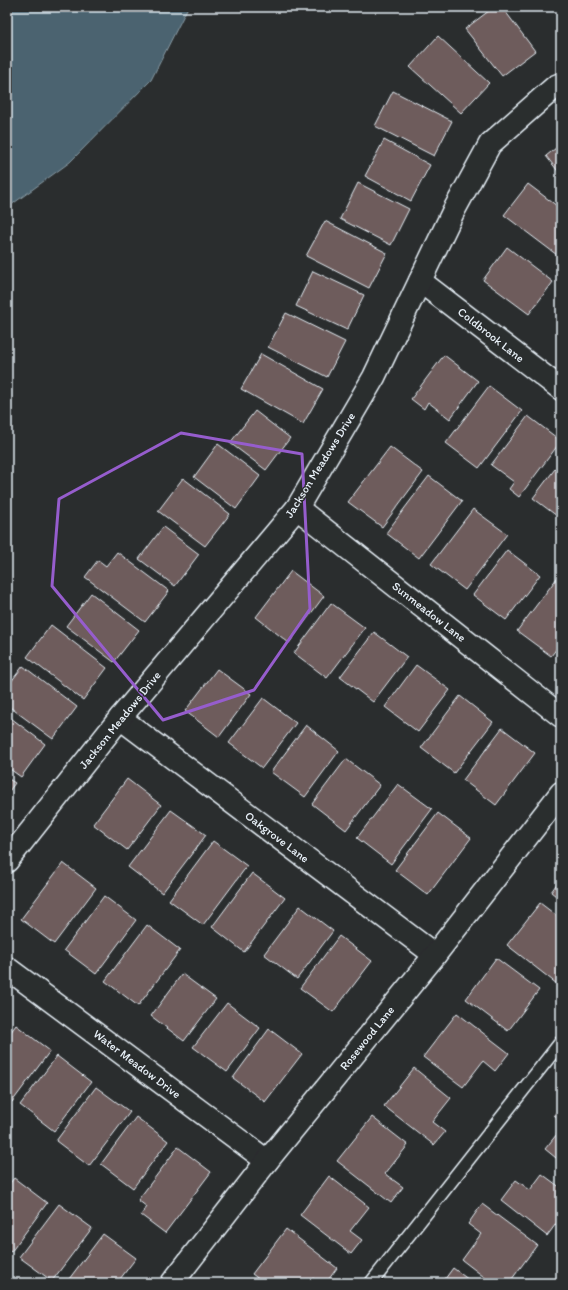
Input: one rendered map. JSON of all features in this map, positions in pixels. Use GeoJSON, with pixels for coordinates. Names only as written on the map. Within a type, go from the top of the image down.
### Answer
{"type":"FeatureCollection","features":[{"type":"Feature","properties":{"kind":"street","name":"Jackson Meadows Drive"},"geometry":{"type":"LineString","coordinates":[[7,861],[120,718],[297,508],[374,377],[453,212],[490,144],[556,86],[561,84]]}},
{"type":"Feature","properties":{"kind":"street","name":"Coldbrook Lane"},"geometry":{"type":"LineString","coordinates":[[420,281],[561,389]]}},
{"type":"Feature","properties":{"kind":"street","name":"Sunmeadow Lane"},"geometry":{"type":"LineString","coordinates":[[297,508],[561,716]]}},
{"type":"Feature","properties":{"kind":"street","name":"Oakgrove Lane"},"geometry":{"type":"LineString","coordinates":[[120,718],[434,955]]}},
{"type":"Feature","properties":{"kind":"street","name":"Rosewood Lane"},"geometry":{"type":"LineString","coordinates":[[172,1283],[267,1161],[434,955],[561,793]]}},
{"type":"Feature","properties":{"kind":"street","name":"Water Meadow Drive"},"geometry":{"type":"LineString","coordinates":[[7,968],[267,1161]]}},
{"type":"Feature","properties":{"kind":"lane"},"geometry":{"type":"LineString","coordinates":[[371,1283],[561,1042]]}},
{"type":"Feature","properties":{"kind":"highlighted area"},"geometry":{"type":"Polygon","coordinates":[[[181,433],[302,454],[310,609],[254,690],[163,720],[52,586],[59,499],[181,433]]]}},
{"type":"Feature","properties":{"kind":"water"},"geometry":{"type":"Polygon","coordinates":[[[7,7],[188,7],[151,80],[70,162],[7,208],[7,7]]]}},
{"type":"Feature","properties":{"kind":"building"},"geometry":{"type":"Polygon","coordinates":[[[494,7],[502,7],[535,51],[502,76],[465,29],[494,7]]]}},
{"type":"Feature","properties":{"kind":"building"},"geometry":{"type":"Polygon","coordinates":[[[438,36],[489,83],[461,113],[410,67],[438,36]]]}},
{"type":"Feature","properties":{"kind":"building"},"geometry":{"type":"Polygon","coordinates":[[[393,91],[452,121],[434,156],[375,126],[393,91]]]}},
{"type":"Feature","properties":{"kind":"building"},"geometry":{"type":"Polygon","coordinates":[[[384,140],[430,165],[411,201],[365,176],[384,140]]]}},
{"type":"Feature","properties":{"kind":"building"},"geometry":{"type":"Polygon","coordinates":[[[561,144],[561,175],[546,156],[561,144]]]}},
{"type":"Feature","properties":{"kind":"building"},"geometry":{"type":"Polygon","coordinates":[[[358,183],[409,209],[391,245],[340,219],[358,183]]]}},
{"type":"Feature","properties":{"kind":"building"},"geometry":{"type":"Polygon","coordinates":[[[528,184],[561,209],[561,258],[504,215],[528,184]]]}},
{"type":"Feature","properties":{"kind":"building"},"geometry":{"type":"Polygon","coordinates":[[[325,221],[387,253],[369,288],[306,256],[325,221]]]}},
{"type":"Feature","properties":{"kind":"building"},"geometry":{"type":"Polygon","coordinates":[[[507,247],[553,282],[529,314],[483,280],[507,247]]]}},
{"type":"Feature","properties":{"kind":"building"},"geometry":{"type":"Polygon","coordinates":[[[313,271],[364,295],[347,330],[296,306],[313,271]]]}},
{"type":"Feature","properties":{"kind":"building"},"geometry":{"type":"Polygon","coordinates":[[[286,313],[345,342],[327,377],[268,347],[286,313]]]}},
{"type":"Feature","properties":{"kind":"building"},"geometry":{"type":"Polygon","coordinates":[[[261,354],[323,389],[303,424],[241,389],[261,354]]]}},
{"type":"Feature","properties":{"kind":"building"},"geometry":{"type":"Polygon","coordinates":[[[444,355],[478,381],[450,419],[428,402],[424,409],[411,399],[444,355]]]}},
{"type":"Feature","properties":{"kind":"building"},"geometry":{"type":"Polygon","coordinates":[[[489,386],[522,411],[479,468],[446,443],[489,386]]]}},
{"type":"Feature","properties":{"kind":"building"},"geometry":{"type":"Polygon","coordinates":[[[255,411],[290,438],[266,470],[230,443],[255,411]]]}},
{"type":"Feature","properties":{"kind":"building"},"geometry":{"type":"Polygon","coordinates":[[[528,416],[561,441],[519,497],[509,489],[514,482],[491,465],[528,416]]]}},
{"type":"Feature","properties":{"kind":"building"},"geometry":{"type":"Polygon","coordinates":[[[218,444],[260,476],[236,509],[194,477],[218,444]]]}},
{"type":"Feature","properties":{"kind":"building"},"geometry":{"type":"Polygon","coordinates":[[[390,447],[423,472],[382,527],[348,502],[390,447]]]}},
{"type":"Feature","properties":{"kind":"building"},"geometry":{"type":"Polygon","coordinates":[[[561,461],[561,519],[533,498],[561,461]]]}},
{"type":"Feature","properties":{"kind":"building"},"geometry":{"type":"Polygon","coordinates":[[[429,476],[462,501],[419,558],[386,533],[429,476]]]}},
{"type":"Feature","properties":{"kind":"building"},"geometry":{"type":"Polygon","coordinates":[[[183,478],[230,514],[205,546],[158,511],[183,478]]]}},
{"type":"Feature","properties":{"kind":"building"},"geometry":{"type":"Polygon","coordinates":[[[473,509],[507,534],[465,590],[431,564],[473,509]]]}},
{"type":"Feature","properties":{"kind":"building"},"geometry":{"type":"Polygon","coordinates":[[[163,527],[199,554],[175,586],[139,559],[163,527]]]}},
{"type":"Feature","properties":{"kind":"building"},"geometry":{"type":"Polygon","coordinates":[[[507,550],[540,575],[506,620],[473,595],[507,550]]]}},
{"type":"Feature","properties":{"kind":"building"},"geometry":{"type":"Polygon","coordinates":[[[117,552],[169,591],[145,622],[85,577],[98,560],[106,566],[117,552]]]}},
{"type":"Feature","properties":{"kind":"building"},"geometry":{"type":"Polygon","coordinates":[[[291,571],[324,596],[289,643],[256,617],[291,571]]]}},
{"type":"Feature","properties":{"kind":"building"},"geometry":{"type":"Polygon","coordinates":[[[560,574],[561,643],[551,656],[517,631],[560,574]]]}},
{"type":"Feature","properties":{"kind":"building"},"geometry":{"type":"Polygon","coordinates":[[[91,593],[139,630],[114,662],[66,626],[91,593]]]}},
{"type":"Feature","properties":{"kind":"building"},"geometry":{"type":"Polygon","coordinates":[[[331,603],[365,628],[327,678],[294,653],[331,603]]]}},
{"type":"Feature","properties":{"kind":"building"},"geometry":{"type":"Polygon","coordinates":[[[51,625],[107,668],[83,700],[27,657],[51,625]]]}},
{"type":"Feature","properties":{"kind":"building"},"geometry":{"type":"Polygon","coordinates":[[[374,632],[407,657],[373,702],[340,677],[374,632]]]}},
{"type":"Feature","properties":{"kind":"building"},"geometry":{"type":"Polygon","coordinates":[[[416,665],[450,690],[418,732],[385,707],[416,665]]]}},
{"type":"Feature","properties":{"kind":"building"},"geometry":{"type":"Polygon","coordinates":[[[23,666],[77,707],[53,739],[7,705],[7,687],[23,666]]]}},
{"type":"Feature","properties":{"kind":"building"},"geometry":{"type":"Polygon","coordinates":[[[217,669],[251,694],[219,737],[185,711],[217,669]]]}},
{"type":"Feature","properties":{"kind":"building"},"geometry":{"type":"Polygon","coordinates":[[[460,696],[493,722],[454,773],[421,748],[460,696]]]}},
{"type":"Feature","properties":{"kind":"building"},"geometry":{"type":"Polygon","coordinates":[[[263,698],[296,723],[262,768],[229,743],[263,698]]]}},
{"type":"Feature","properties":{"kind":"building"},"geometry":{"type":"Polygon","coordinates":[[[7,715],[45,744],[21,777],[7,767],[7,715]]]}},
{"type":"Feature","properties":{"kind":"building"},"geometry":{"type":"Polygon","coordinates":[[[306,725],[339,751],[305,797],[271,772],[306,725]]]}},
{"type":"Feature","properties":{"kind":"building"},"geometry":{"type":"Polygon","coordinates":[[[502,728],[535,753],[496,805],[463,780],[502,728]]]}},
{"type":"Feature","properties":{"kind":"building"},"geometry":{"type":"Polygon","coordinates":[[[346,759],[380,785],[346,830],[312,804],[346,759]]]}},
{"type":"Feature","properties":{"kind":"building"},"geometry":{"type":"Polygon","coordinates":[[[7,778],[15,783],[7,794],[7,778]]]}},
{"type":"Feature","properties":{"kind":"building"},"geometry":{"type":"Polygon","coordinates":[[[127,779],[161,805],[127,850],[93,824],[127,779]]]}},
{"type":"Feature","properties":{"kind":"building"},"geometry":{"type":"Polygon","coordinates":[[[398,784],[432,809],[391,864],[357,838],[398,784]]]}},
{"type":"Feature","properties":{"kind":"building"},"geometry":{"type":"Polygon","coordinates":[[[171,810],[206,835],[162,893],[128,867],[171,810]]]}},
{"type":"Feature","properties":{"kind":"building"},"geometry":{"type":"Polygon","coordinates":[[[438,813],[471,838],[428,895],[395,870],[438,813]]]}},
{"type":"Feature","properties":{"kind":"building"},"geometry":{"type":"Polygon","coordinates":[[[213,841],[247,866],[203,925],[169,900],[213,841]]]}},
{"type":"Feature","properties":{"kind":"building"},"geometry":{"type":"Polygon","coordinates":[[[63,863],[96,888],[54,944],[21,919],[63,863]]]}},
{"type":"Feature","properties":{"kind":"building"},"geometry":{"type":"Polygon","coordinates":[[[252,873],[285,898],[244,952],[212,927],[252,873]]]}},
{"type":"Feature","properties":{"kind":"building"},"geometry":{"type":"Polygon","coordinates":[[[561,878],[561,900],[551,892],[561,878]]]}},
{"type":"Feature","properties":{"kind":"building"},"geometry":{"type":"Polygon","coordinates":[[[104,896],[136,920],[96,974],[64,950],[104,896]]]}},
{"type":"Feature","properties":{"kind":"building"},"geometry":{"type":"Polygon","coordinates":[[[540,903],[561,919],[561,979],[557,984],[507,945],[540,903]]]}},
{"type":"Feature","properties":{"kind":"building"},"geometry":{"type":"Polygon","coordinates":[[[300,906],[333,931],[297,979],[264,954],[300,906]]]}},
{"type":"Feature","properties":{"kind":"building"},"geometry":{"type":"Polygon","coordinates":[[[147,925],[180,950],[138,1006],[105,981],[147,925]]]}},
{"type":"Feature","properties":{"kind":"building"},"geometry":{"type":"Polygon","coordinates":[[[339,936],[372,961],[333,1012],[300,988],[339,936]]]}},
{"type":"Feature","properties":{"kind":"building"},"geometry":{"type":"Polygon","coordinates":[[[496,958],[539,990],[508,1031],[466,999],[496,958]]]}},
{"type":"Feature","properties":{"kind":"building"},"geometry":{"type":"Polygon","coordinates":[[[182,974],[216,999],[184,1041],[151,1016],[182,974]]]}},
{"type":"Feature","properties":{"kind":"building"},"geometry":{"type":"Polygon","coordinates":[[[227,1003],[260,1028],[227,1072],[193,1047],[227,1003]]]}},
{"type":"Feature","properties":{"kind":"building"},"geometry":{"type":"Polygon","coordinates":[[[457,1013],[509,1053],[495,1071],[483,1061],[463,1087],[423,1057],[457,1013]]]}},
{"type":"Feature","properties":{"kind":"building"},"geometry":{"type":"Polygon","coordinates":[[[16,1025],[50,1051],[12,1102],[7,1098],[7,1037],[16,1025]]]}},
{"type":"Feature","properties":{"kind":"building"},"geometry":{"type":"Polygon","coordinates":[[[269,1029],[302,1054],[265,1102],[233,1078],[269,1029]]]}},
{"type":"Feature","properties":{"kind":"building"},"geometry":{"type":"Polygon","coordinates":[[[57,1056],[91,1082],[54,1131],[20,1105],[57,1056]]]}},
{"type":"Feature","properties":{"kind":"building"},"geometry":{"type":"Polygon","coordinates":[[[414,1068],[451,1098],[432,1122],[445,1132],[434,1145],[384,1106],[414,1068]]]}},
{"type":"Feature","properties":{"kind":"building"},"geometry":{"type":"Polygon","coordinates":[[[96,1087],[130,1112],[89,1166],[56,1141],[96,1087]]]}},
{"type":"Feature","properties":{"kind":"building"},"geometry":{"type":"Polygon","coordinates":[[[561,1106],[561,1120],[554,1115],[561,1106]]]}},
{"type":"Feature","properties":{"kind":"building"},"geometry":{"type":"Polygon","coordinates":[[[136,1117],[168,1141],[133,1188],[101,1164],[136,1117]]]}},
{"type":"Feature","properties":{"kind":"building"},"geometry":{"type":"Polygon","coordinates":[[[372,1117],[408,1145],[385,1174],[403,1187],[391,1203],[337,1161],[372,1117]]]}},
{"type":"Feature","properties":{"kind":"building"},"geometry":{"type":"Polygon","coordinates":[[[561,1129],[561,1162],[545,1149],[561,1129]]]}},
{"type":"Feature","properties":{"kind":"building"},"geometry":{"type":"Polygon","coordinates":[[[178,1147],[211,1172],[165,1233],[141,1215],[147,1207],[138,1200],[178,1147]]]}},
{"type":"Feature","properties":{"kind":"building"},"geometry":{"type":"Polygon","coordinates":[[[542,1174],[561,1188],[561,1217],[547,1236],[501,1200],[516,1180],[530,1190],[542,1174]]]}},
{"type":"Feature","properties":{"kind":"building"},"geometry":{"type":"Polygon","coordinates":[[[329,1176],[369,1207],[350,1231],[362,1240],[351,1254],[300,1215],[329,1176]]]}},
{"type":"Feature","properties":{"kind":"building"},"geometry":{"type":"Polygon","coordinates":[[[14,1178],[47,1203],[11,1252],[7,1249],[7,1187],[14,1178]]]}},
{"type":"Feature","properties":{"kind":"building"},"geometry":{"type":"Polygon","coordinates":[[[59,1204],[92,1228],[52,1281],[19,1257],[59,1204]]]}},
{"type":"Feature","properties":{"kind":"building"},"geometry":{"type":"Polygon","coordinates":[[[482,1204],[537,1245],[509,1283],[492,1283],[462,1260],[481,1234],[468,1224],[482,1204]]]}},
{"type":"Feature","properties":{"kind":"building"},"geometry":{"type":"Polygon","coordinates":[[[286,1229],[337,1268],[326,1283],[319,1283],[313,1278],[309,1283],[264,1283],[252,1274],[286,1229]]]}},
{"type":"Feature","properties":{"kind":"building"},"geometry":{"type":"Polygon","coordinates":[[[103,1234],[136,1258],[117,1283],[66,1283],[103,1234]]]}},
{"type":"Feature","properties":{"kind":"building"},"geometry":{"type":"Polygon","coordinates":[[[453,1268],[473,1283],[442,1283],[453,1268]]]}}]}
